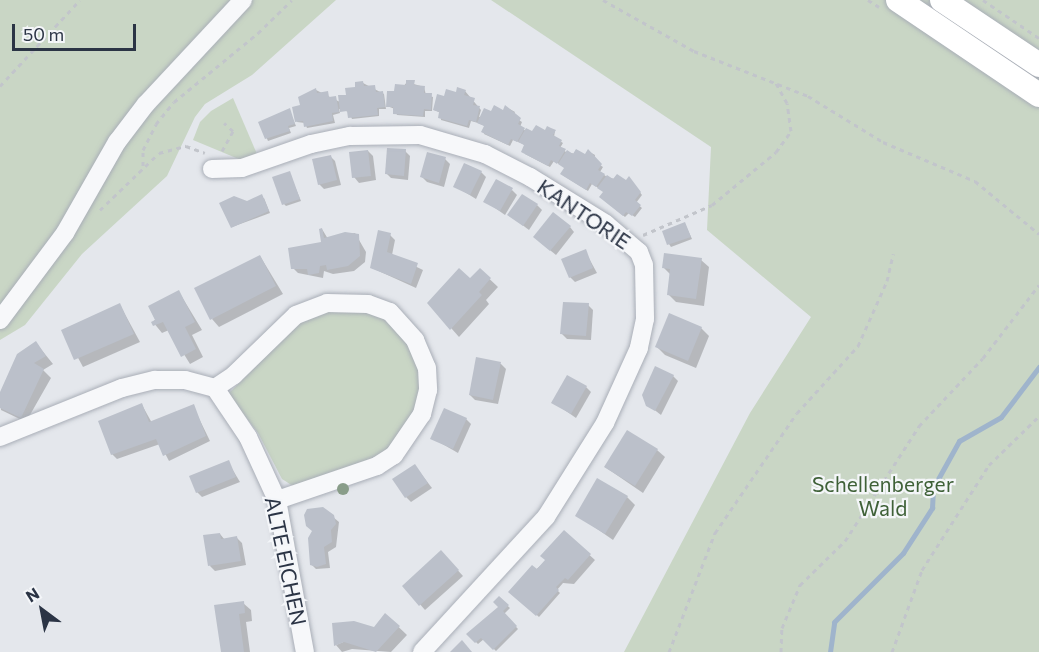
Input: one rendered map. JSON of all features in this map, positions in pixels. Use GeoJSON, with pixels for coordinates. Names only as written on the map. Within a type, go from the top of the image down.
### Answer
{"type":"FeatureCollection","features":[{"type":"Feature","properties":{"kind":"main road"},"geometry":{"type":"LineString","coordinates":[[898,0],[1039,95]]}},
{"type":"Feature","properties":{"kind":"main road"},"geometry":{"type":"LineString","coordinates":[[942,0],[1039,64]]}},
{"type":"Feature","properties":{"kind":"street"},"geometry":{"type":"LineString","coordinates":[[0,320],[65,233],[117,142],[146,104],[243,0]]}},
{"type":"Feature","properties":{"kind":"street","name":"KANTORIE"},"geometry":{"type":"LineString","coordinates":[[211,165],[243,168],[311,144],[350,136],[420,135],[485,154],[530,177],[632,243],[644,265],[645,319],[639,348],[615,404],[546,517],[422,652]]}},
{"type":"Feature","properties":{"kind":"street"},"geometry":{"type":"LineString","coordinates":[[0,436],[111,392],[155,380],[185,380],[215,388],[234,375],[296,315],[327,303],[368,304],[390,312],[416,340],[427,368],[428,390],[422,414],[394,455],[377,466],[277,500]]}},
{"type":"Feature","properties":{"kind":"street","name":"ALTE EICHEN"},"geometry":{"type":"LineString","coordinates":[[215,388],[248,437],[277,500],[304,652]]}},
{"type":"Feature","properties":{"kind":"path"},"geometry":{"type":"LineString","coordinates":[[0,86],[80,0]]}},
{"type":"Feature","properties":{"kind":"path"},"geometry":{"type":"LineString","coordinates":[[143,166],[143,150],[156,124],[174,102],[258,33],[292,0]]}},
{"type":"Feature","properties":{"kind":"path"},"geometry":{"type":"LineString","coordinates":[[603,0],[694,51],[776,82],[825,105],[890,145],[975,181],[1039,234]]}},
{"type":"Feature","properties":{"kind":"path"},"geometry":{"type":"LineString","coordinates":[[983,0],[1039,38]]}},
{"type":"Feature","properties":{"kind":"path"},"geometry":{"type":"LineString","coordinates":[[632,243],[653,229],[712,206],[776,152],[791,131],[787,103],[776,82]]}},
{"type":"Feature","properties":{"kind":"path"},"geometry":{"type":"LineString","coordinates":[[96,214],[143,166],[171,147],[194,147],[211,165],[221,153],[233,131],[225,123]]}},
{"type":"Feature","properties":{"kind":"path"},"geometry":{"type":"LineString","coordinates":[[669,652],[715,533],[797,413],[858,346],[887,281],[893,254]]}},
{"type":"Feature","properties":{"kind":"path"},"geometry":{"type":"LineString","coordinates":[[781,652],[782,628],[800,585],[845,541],[919,426],[983,358],[1039,285]]}},
{"type":"Feature","properties":{"kind":"path"},"geometry":{"type":"LineString","coordinates":[[892,652],[913,589],[935,550],[989,465],[1039,416]]}},
{"type":"Feature","properties":{"kind":"green space"},"geometry":{"type":"Polygon","coordinates":[[[0,0],[240,0],[144,103],[0,318],[0,0]]]}},
{"type":"Feature","properties":{"kind":"green space"},"geometry":{"type":"Polygon","coordinates":[[[245,0],[336,0],[252,75],[205,104],[195,117],[167,176],[82,254],[25,325],[0,340],[0,322],[118,144],[245,0]]]}},
{"type":"Feature","properties":{"kind":"green space","name":"Schellenberger Wald"},"geometry":{"type":"Polygon","coordinates":[[[491,0],[1039,0],[1039,652],[624,652],[750,413],[811,317],[707,230],[711,147],[491,0]]]}},
{"type":"Feature","properties":{"kind":"green space"},"geometry":{"type":"Polygon","coordinates":[[[233,98],[257,154],[241,160],[193,140],[200,122],[211,111],[233,98]]]}},
{"type":"Feature","properties":{"kind":"green space"},"geometry":{"type":"Polygon","coordinates":[[[362,308],[398,325],[421,366],[422,389],[407,431],[376,460],[293,486],[282,479],[258,433],[228,394],[313,310],[362,308]]]}},
{"type":"Feature","properties":{"kind":"building"},"geometry":{"type":"Polygon","coordinates":[[[406,80],[415,80],[414,85],[425,86],[424,93],[432,93],[431,110],[424,109],[423,116],[393,114],[393,107],[386,107],[387,91],[394,91],[395,84],[406,85],[406,80]]]}},
{"type":"Feature","properties":{"kind":"building"},"geometry":{"type":"Polygon","coordinates":[[[363,81],[364,86],[375,85],[376,92],[383,91],[385,107],[377,108],[378,115],[348,118],[347,111],[340,112],[338,95],[346,95],[345,88],[355,87],[355,82],[363,81]]]}},
{"type":"Feature","properties":{"kind":"building"},"geometry":{"type":"Polygon","coordinates":[[[457,87],[466,90],[464,95],[475,98],[473,105],[480,106],[476,122],[469,120],[467,126],[438,118],[439,112],[433,110],[437,94],[444,96],[446,89],[456,92],[457,87]]]}},
{"type":"Feature","properties":{"kind":"building"},"geometry":{"type":"Polygon","coordinates":[[[316,88],[317,93],[328,91],[329,97],[336,96],[339,112],[332,113],[333,121],[304,127],[303,121],[295,122],[292,107],[300,105],[298,97],[316,88]]]}},
{"type":"Feature","properties":{"kind":"building"},"geometry":{"type":"Polygon","coordinates":[[[494,105],[503,110],[505,105],[521,118],[518,124],[525,128],[517,142],[511,139],[508,145],[481,132],[484,126],[477,123],[484,108],[491,111],[494,105]]]}},
{"type":"Feature","properties":{"kind":"building"},"geometry":{"type":"Polygon","coordinates":[[[290,108],[295,124],[288,126],[290,131],[265,139],[258,122],[290,108]]]}},
{"type":"Feature","properties":{"kind":"building"},"geometry":{"type":"Polygon","coordinates":[[[536,125],[545,130],[547,126],[556,130],[553,135],[562,140],[559,146],[566,149],[557,164],[551,160],[548,166],[521,152],[524,145],[518,142],[526,128],[532,131],[536,125]]]}},
{"type":"Feature","properties":{"kind":"building"},"geometry":{"type":"Polygon","coordinates":[[[387,148],[406,149],[404,176],[385,174],[387,148]]]}},
{"type":"Feature","properties":{"kind":"building"},"geometry":{"type":"Polygon","coordinates":[[[576,149],[585,154],[588,149],[602,164],[598,170],[605,174],[596,187],[590,183],[586,190],[560,174],[564,168],[558,164],[567,150],[573,154],[576,149]]]}},
{"type":"Feature","properties":{"kind":"building"},"geometry":{"type":"Polygon","coordinates":[[[368,150],[371,176],[352,178],[349,152],[368,150]]]}},
{"type":"Feature","properties":{"kind":"building"},"geometry":{"type":"Polygon","coordinates":[[[427,152],[446,157],[439,183],[420,177],[427,152]]]}},
{"type":"Feature","properties":{"kind":"building"},"geometry":{"type":"Polygon","coordinates":[[[331,155],[337,180],[318,185],[312,159],[331,155]]]}},
{"type":"Feature","properties":{"kind":"building"},"geometry":{"type":"Polygon","coordinates":[[[464,163],[482,171],[470,195],[453,187],[464,163]]]}},
{"type":"Feature","properties":{"kind":"building"},"geometry":{"type":"Polygon","coordinates":[[[290,171],[300,199],[282,205],[272,177],[290,171]]]}},
{"type":"Feature","properties":{"kind":"building"},"geometry":{"type":"Polygon","coordinates":[[[617,174],[626,180],[629,176],[641,192],[635,200],[641,205],[632,216],[626,212],[623,216],[599,197],[603,192],[597,188],[607,175],[613,179],[617,174]]]}},
{"type":"Feature","properties":{"kind":"building"},"geometry":{"type":"Polygon","coordinates":[[[496,179],[513,188],[500,211],[483,202],[496,179]]]}},
{"type":"Feature","properties":{"kind":"building"},"geometry":{"type":"Polygon","coordinates":[[[262,194],[269,211],[231,228],[219,203],[234,196],[247,201],[262,194]]]}},
{"type":"Feature","properties":{"kind":"building"},"geometry":{"type":"Polygon","coordinates":[[[522,194],[538,204],[523,226],[507,215],[522,194]]]}},
{"type":"Feature","properties":{"kind":"building"},"geometry":{"type":"Polygon","coordinates":[[[553,212],[571,226],[550,251],[533,237],[553,212]]]}},
{"type":"Feature","properties":{"kind":"building"},"geometry":{"type":"Polygon","coordinates":[[[685,222],[691,237],[667,245],[662,231],[685,222]]]}},
{"type":"Feature","properties":{"kind":"building"},"geometry":{"type":"Polygon","coordinates":[[[322,228],[324,238],[345,232],[359,234],[360,256],[348,266],[327,270],[326,265],[320,266],[319,273],[308,275],[307,269],[291,269],[288,248],[321,242],[319,229],[322,228]]]}},
{"type":"Feature","properties":{"kind":"building"},"geometry":{"type":"Polygon","coordinates":[[[378,230],[391,233],[387,252],[418,263],[411,284],[370,268],[378,230]]]}},
{"type":"Feature","properties":{"kind":"building"},"geometry":{"type":"Polygon","coordinates":[[[586,249],[593,268],[569,278],[561,259],[586,249]]]}},
{"type":"Feature","properties":{"kind":"building"},"geometry":{"type":"Polygon","coordinates":[[[664,253],[702,258],[696,299],[667,295],[670,269],[662,268],[664,253]]]}},
{"type":"Feature","properties":{"kind":"building"},"geometry":{"type":"Polygon","coordinates":[[[260,255],[276,286],[210,320],[194,288],[260,255]]]}},
{"type":"Feature","properties":{"kind":"building"},"geometry":{"type":"Polygon","coordinates":[[[459,268],[470,278],[480,268],[491,278],[479,292],[482,295],[450,330],[427,303],[459,268]]]}},
{"type":"Feature","properties":{"kind":"building"},"geometry":{"type":"Polygon","coordinates":[[[179,290],[195,322],[185,327],[196,349],[181,357],[163,322],[153,326],[151,322],[155,320],[148,306],[179,290]]]}},
{"type":"Feature","properties":{"kind":"building"},"geometry":{"type":"Polygon","coordinates":[[[563,302],[589,303],[586,336],[560,334],[563,302]]]}},
{"type":"Feature","properties":{"kind":"building"},"geometry":{"type":"Polygon","coordinates":[[[120,303],[134,334],[74,360],[61,330],[120,303]]]}},
{"type":"Feature","properties":{"kind":"building"},"geometry":{"type":"Polygon","coordinates":[[[669,313],[702,327],[688,361],[655,347],[669,313]]]}},
{"type":"Feature","properties":{"kind":"building"},"geometry":{"type":"Polygon","coordinates":[[[36,341],[46,356],[34,363],[44,369],[21,418],[0,408],[0,392],[17,354],[36,341]]]}},
{"type":"Feature","properties":{"kind":"building"},"geometry":{"type":"Polygon","coordinates":[[[476,357],[501,362],[493,400],[469,395],[476,357]]]}},
{"type":"Feature","properties":{"kind":"building"},"geometry":{"type":"Polygon","coordinates":[[[655,366],[674,375],[655,411],[646,406],[642,395],[655,366]]]}},
{"type":"Feature","properties":{"kind":"building"},"geometry":{"type":"Polygon","coordinates":[[[567,375],[587,386],[571,414],[551,403],[567,375]]]}},
{"type":"Feature","properties":{"kind":"building"},"geometry":{"type":"Polygon","coordinates":[[[142,403],[149,422],[194,404],[206,436],[163,456],[156,439],[111,455],[98,421],[142,403]]]}},
{"type":"Feature","properties":{"kind":"building"},"geometry":{"type":"Polygon","coordinates":[[[444,408],[467,418],[453,449],[430,439],[444,408]]]}},
{"type":"Feature","properties":{"kind":"building"},"geometry":{"type":"Polygon","coordinates":[[[627,430],[658,449],[635,486],[604,467],[627,430]]]}},
{"type":"Feature","properties":{"kind":"building"},"geometry":{"type":"Polygon","coordinates":[[[229,460],[236,477],[196,493],[189,476],[229,460]]]}},
{"type":"Feature","properties":{"kind":"building"},"geometry":{"type":"Polygon","coordinates":[[[415,464],[428,483],[405,498],[392,479],[415,464]]]}},
{"type":"Feature","properties":{"kind":"building"},"geometry":{"type":"Polygon","coordinates":[[[597,478],[628,496],[605,534],[575,516],[597,478]]]}},
{"type":"Feature","properties":{"kind":"building"},"geometry":{"type":"Polygon","coordinates":[[[323,507],[334,515],[336,524],[331,530],[332,542],[324,547],[326,564],[317,567],[310,565],[308,538],[312,531],[306,526],[304,515],[307,509],[323,507]]]}},
{"type":"Feature","properties":{"kind":"building"},"geometry":{"type":"Polygon","coordinates":[[[564,530],[591,554],[568,580],[565,578],[556,587],[559,590],[536,616],[508,592],[532,565],[537,569],[545,560],[540,556],[564,530]]]}},
{"type":"Feature","properties":{"kind":"building"},"geometry":{"type":"Polygon","coordinates":[[[220,533],[221,539],[237,536],[241,561],[208,566],[203,535],[220,533]]]}},
{"type":"Feature","properties":{"kind":"building"},"geometry":{"type":"Polygon","coordinates":[[[441,550],[459,570],[419,606],[402,586],[441,550]]]}},
{"type":"Feature","properties":{"kind":"building"},"geometry":{"type":"Polygon","coordinates":[[[499,596],[509,605],[503,611],[517,626],[493,650],[481,638],[475,643],[466,634],[498,607],[493,602],[499,596]]]}},
{"type":"Feature","properties":{"kind":"building"},"geometry":{"type":"Polygon","coordinates":[[[244,601],[245,613],[239,614],[244,652],[221,652],[214,605],[244,601]]]}},
{"type":"Feature","properties":{"kind":"building"},"geometry":{"type":"Polygon","coordinates":[[[385,613],[400,626],[376,652],[344,642],[334,646],[332,623],[354,621],[374,627],[385,613]]]}},
{"type":"Feature","properties":{"kind":"building"},"geometry":{"type":"Polygon","coordinates":[[[462,640],[472,652],[450,652],[462,640]]]}},
{"type":"Feature","properties":{"kind":"waterway"},"geometry":{"type":"LineString","coordinates":[[830,652],[834,622],[903,553],[932,508],[933,488],[959,441],[1001,417],[1039,367]]}}]}
